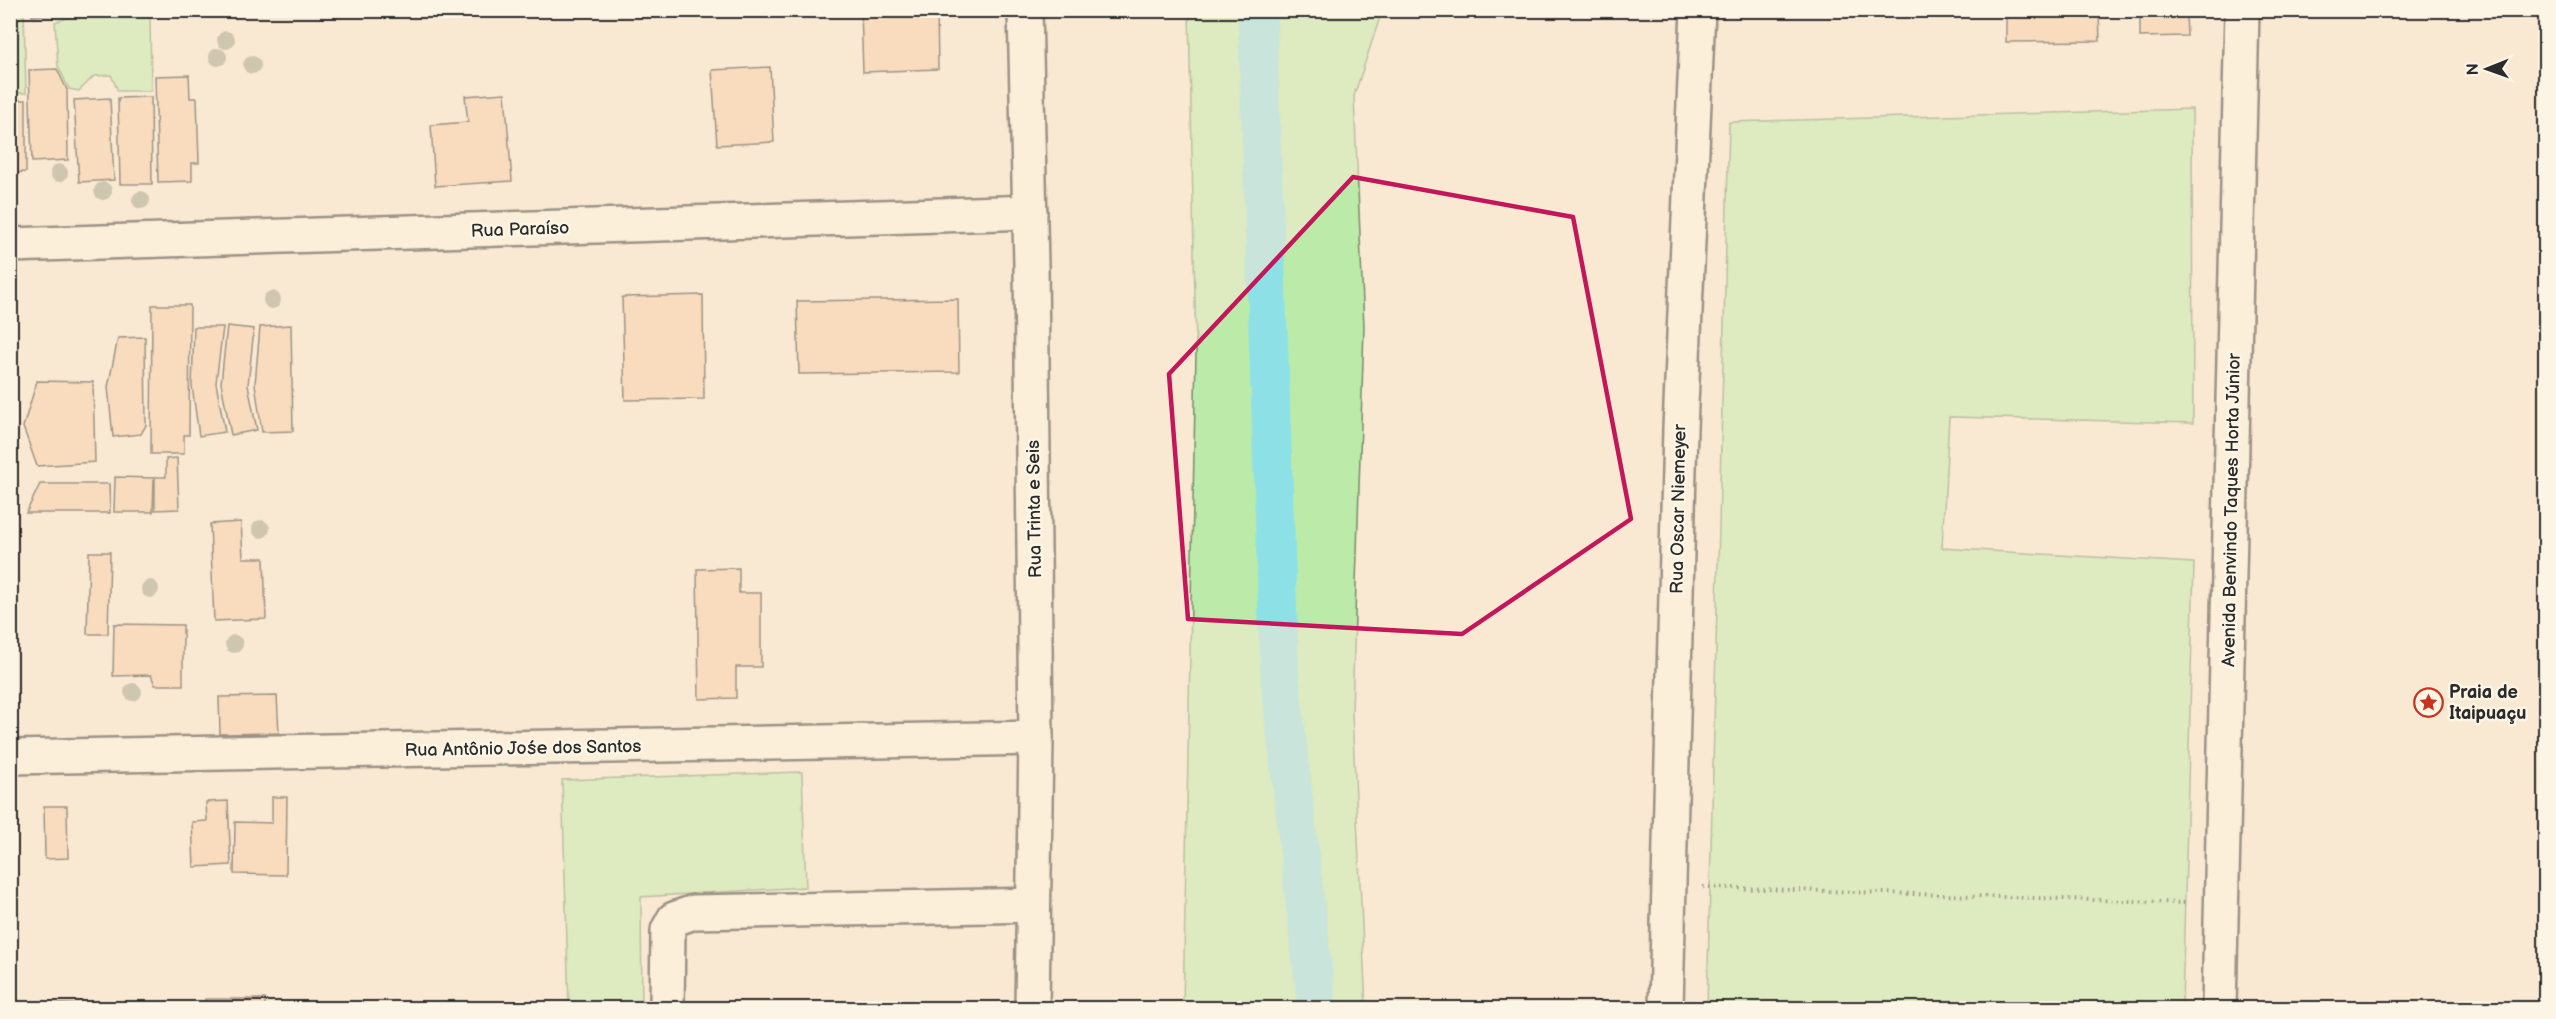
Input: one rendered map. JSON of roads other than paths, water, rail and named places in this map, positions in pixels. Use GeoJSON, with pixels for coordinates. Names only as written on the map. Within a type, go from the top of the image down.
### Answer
{"type":"FeatureCollection","features":[{"type":"Feature","properties":{"kind":"street","name":"Rua Trinta e Seis"},"geometry":{"type":"LineString","coordinates":[[1025,10],[1030,212],[1036,738],[1032,1008]]}},
{"type":"Feature","properties":{"kind":"street","name":"Rua Oscar Niemeyer"},"geometry":{"type":"LineString","coordinates":[[1666,1008],[1680,428],[1698,10]]}},
{"type":"Feature","properties":{"kind":"street","name":"Avenida Benvindo Taques Horta Júnior"},"geometry":{"type":"LineString","coordinates":[[2219,1008],[2242,10]]}},
{"type":"Feature","properties":{"kind":"street","name":"Rua Paraíso"},"geometry":{"type":"LineString","coordinates":[[10,245],[1030,212]]}},
{"type":"Feature","properties":{"kind":"street","name":"Rua Antônio Jośe dos Santos"},"geometry":{"type":"LineString","coordinates":[[10,757],[1036,738]]}},
{"type":"Feature","properties":{"kind":"street"},"geometry":{"type":"LineString","coordinates":[[668,1008],[668,930],[674,919],[694,912],[1033,905]]}},
{"type":"Feature","properties":{"kind":"waterway"},"geometry":{"type":"LineString","coordinates":[[1257,10],[1280,679],[1317,1008]]}},
{"type":"Feature","properties":{"kind":"place","name":"Praia de Itaipuaçu"},"geometry":{"type":"Point","coordinates":[2428,702]}}]}
